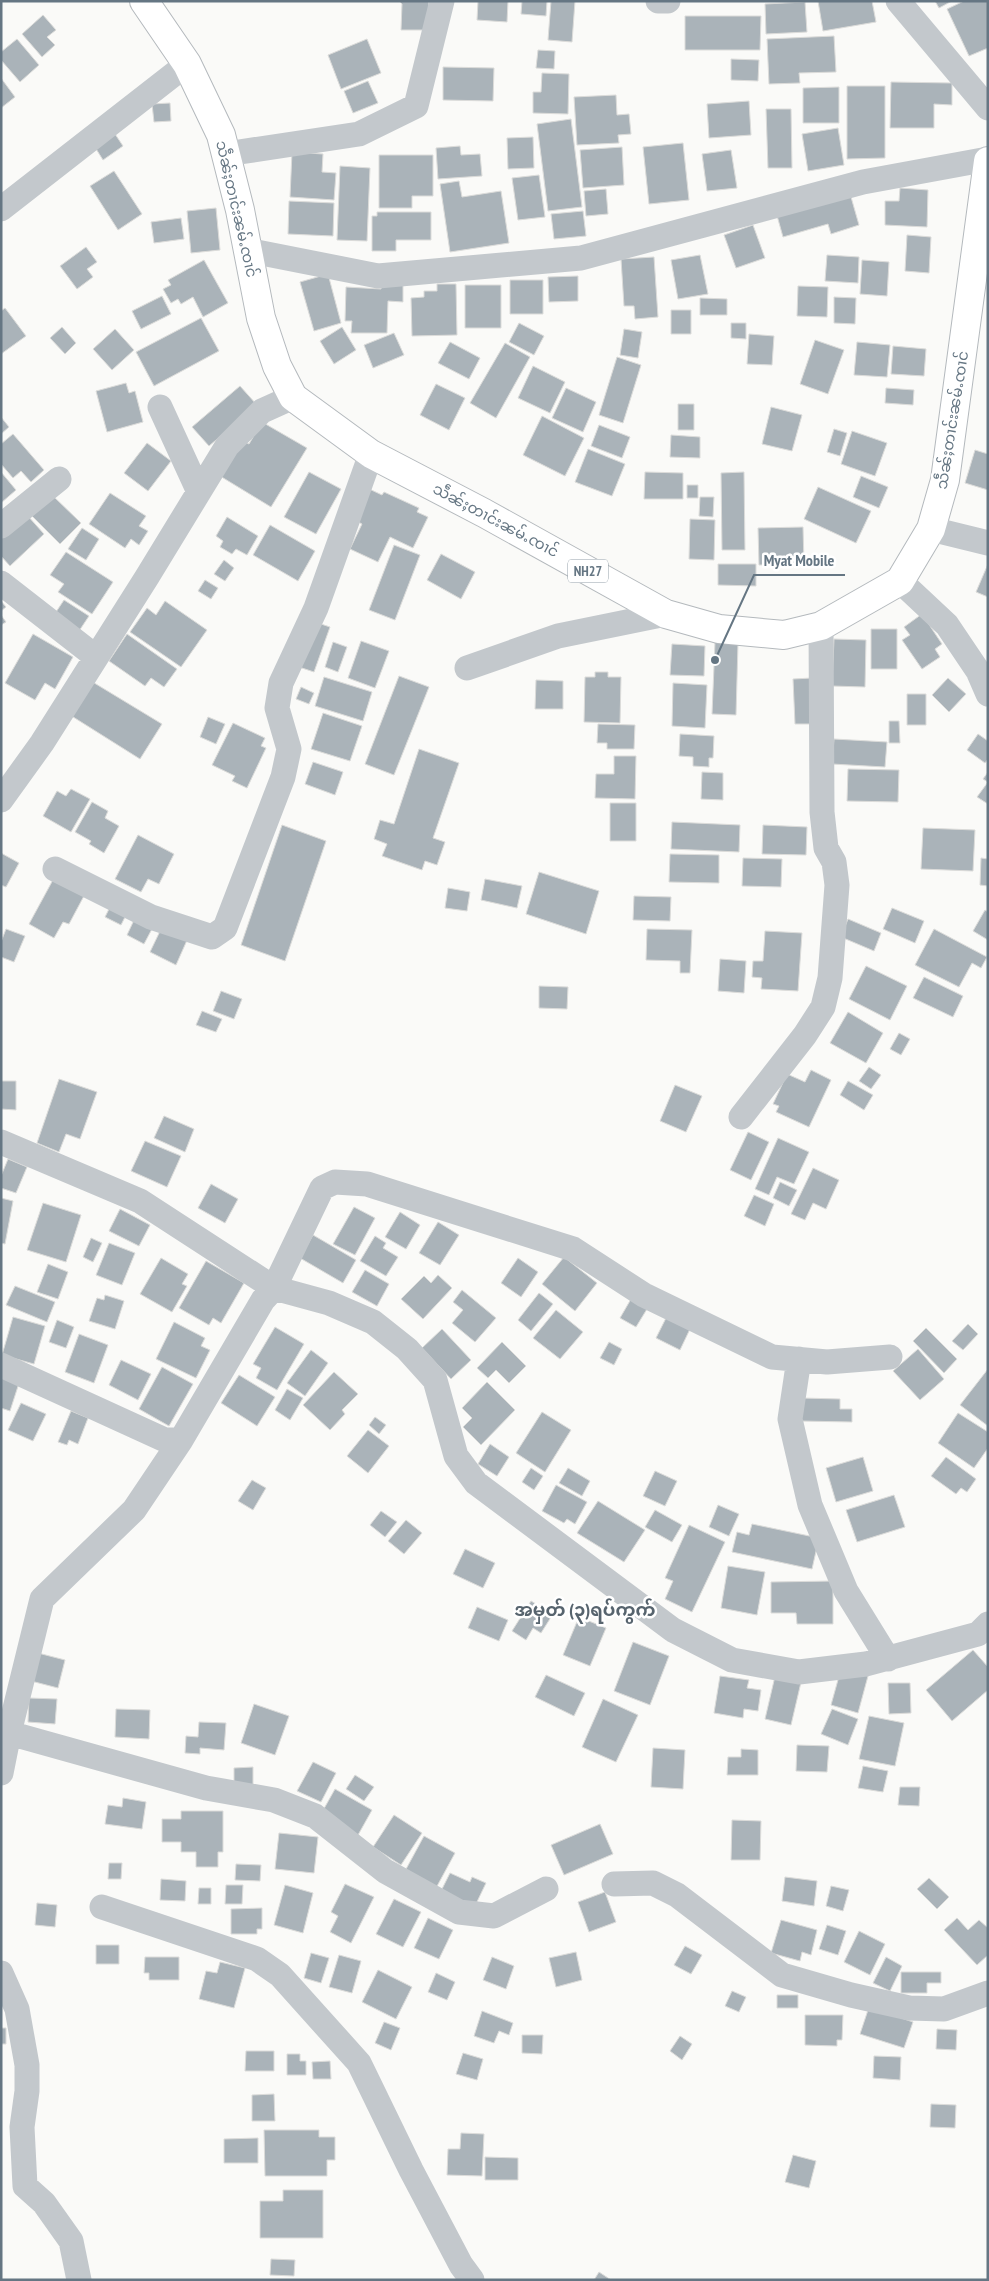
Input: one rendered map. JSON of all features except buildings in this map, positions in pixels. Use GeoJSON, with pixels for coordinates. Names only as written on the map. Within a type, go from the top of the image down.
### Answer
{"type":"FeatureCollection","features":[{"type":"Feature","properties":{"kind":"highway","name":"သဵၼ်ႈတၢင်းၼမ်ႉၸၢင်"},"geometry":{"type":"LineString","coordinates":[[144,1],[188,64],[221,136],[240,210],[261,318],[277,366],[293,397],[371,454],[484,512],[666,614],[719,629],[784,635],[821,626],[900,581],[930,528],[945,480],[988,160]]}},
{"type":"Feature","properties":{"kind":"street"},"geometry":{"type":"LineString","coordinates":[[226,154],[359,134],[416,106],[442,1]]}},
{"type":"Feature","properties":{"kind":"street"},"geometry":{"type":"LineString","coordinates":[[658,1],[668,1]]}},
{"type":"Feature","properties":{"kind":"street"},"geometry":{"type":"LineString","coordinates":[[898,1],[988,108]]}},
{"type":"Feature","properties":{"kind":"street"},"geometry":{"type":"LineString","coordinates":[[1,209],[188,64]]}},
{"type":"Feature","properties":{"kind":"street"},"geometry":{"type":"LineString","coordinates":[[247,250],[378,276],[581,258],[863,182],[988,160]]}},
{"type":"Feature","properties":{"kind":"street"},"geometry":{"type":"LineString","coordinates":[[1,800],[42,742],[227,446],[262,411],[293,397]]}},
{"type":"Feature","properties":{"kind":"street"},"geometry":{"type":"LineString","coordinates":[[160,406],[199,492]]}},
{"type":"Feature","properties":{"kind":"street"},"geometry":{"type":"LineString","coordinates":[[56,869],[151,917],[212,937],[225,928],[283,777],[289,749],[277,708],[281,682],[316,608],[371,454]]}},
{"type":"Feature","properties":{"kind":"street"},"geometry":{"type":"LineString","coordinates":[[1,526],[59,479]]}},
{"type":"Feature","properties":{"kind":"street"},"geometry":{"type":"LineString","coordinates":[[930,528],[988,543]]}},
{"type":"Feature","properties":{"kind":"street"},"geometry":{"type":"LineString","coordinates":[[900,581],[948,625],[978,672],[988,694]]}},
{"type":"Feature","properties":{"kind":"street"},"geometry":{"type":"LineString","coordinates":[[1,583],[96,657]]}},
{"type":"Feature","properties":{"kind":"street"},"geometry":{"type":"LineString","coordinates":[[467,668],[558,636],[666,614]]}},
{"type":"Feature","properties":{"kind":"street"},"geometry":{"type":"LineString","coordinates":[[741,1117],[805,1034],[823,1007],[830,978],[837,885],[834,862],[826,848],[822,812],[821,626]]}},
{"type":"Feature","properties":{"kind":"street"},"geometry":{"type":"LineString","coordinates":[[1,1142],[140,1201],[274,1288],[329,1303],[373,1322],[407,1349],[434,1380],[456,1456],[476,1483],[673,1630],[732,1660],[799,1672],[866,1664],[978,1634],[988,1624]]}},
{"type":"Feature","properties":{"kind":"street"},"geometry":{"type":"LineString","coordinates":[[1,1773],[42,1599],[134,1510],[181,1440],[263,1300],[274,1288],[322,1188],[335,1182],[367,1184],[573,1249],[644,1295],[772,1356],[827,1362],[890,1357]]}},
{"type":"Feature","properties":{"kind":"street"},"geometry":{"type":"LineString","coordinates":[[799,1359],[790,1419],[810,1505],[846,1591],[888,1659]]}},
{"type":"Feature","properties":{"kind":"street"},"geometry":{"type":"LineString","coordinates":[[1,1365],[165,1440],[181,1440]]}},
{"type":"Feature","properties":{"kind":"street"},"geometry":{"type":"LineString","coordinates":[[9,1733],[206,1788],[274,1800],[315,1816],[385,1871],[459,1912],[494,1916],[546,1889]]}},
{"type":"Feature","properties":{"kind":"street"},"geometry":{"type":"LineString","coordinates":[[614,1884],[653,1883],[677,1895],[782,1975],[851,1995],[909,2008],[944,2009],[988,1993]]}},
{"type":"Feature","properties":{"kind":"street"},"geometry":{"type":"LineString","coordinates":[[102,1906],[257,1960],[280,1975],[359,2063],[415,2179],[461,2266],[472,2280]]}},
{"type":"Feature","properties":{"kind":"street"},"geometry":{"type":"LineString","coordinates":[[1,1973],[17,2009],[26,2065],[26,2091],[22,2128],[25,2186],[44,2203],[71,2241],[79,2280]]}},
{"type":"Feature","properties":{"kind":"place","name":"Myat Mobile"},"geometry":{"type":"Point","coordinates":[715,660]}},
{"type":"Feature","properties":{"kind":"district","name":"အမှတ် (၃)ရပ်ကွက်"},"geometry":{"type":"Point","coordinates":[585,1609]}}]}
